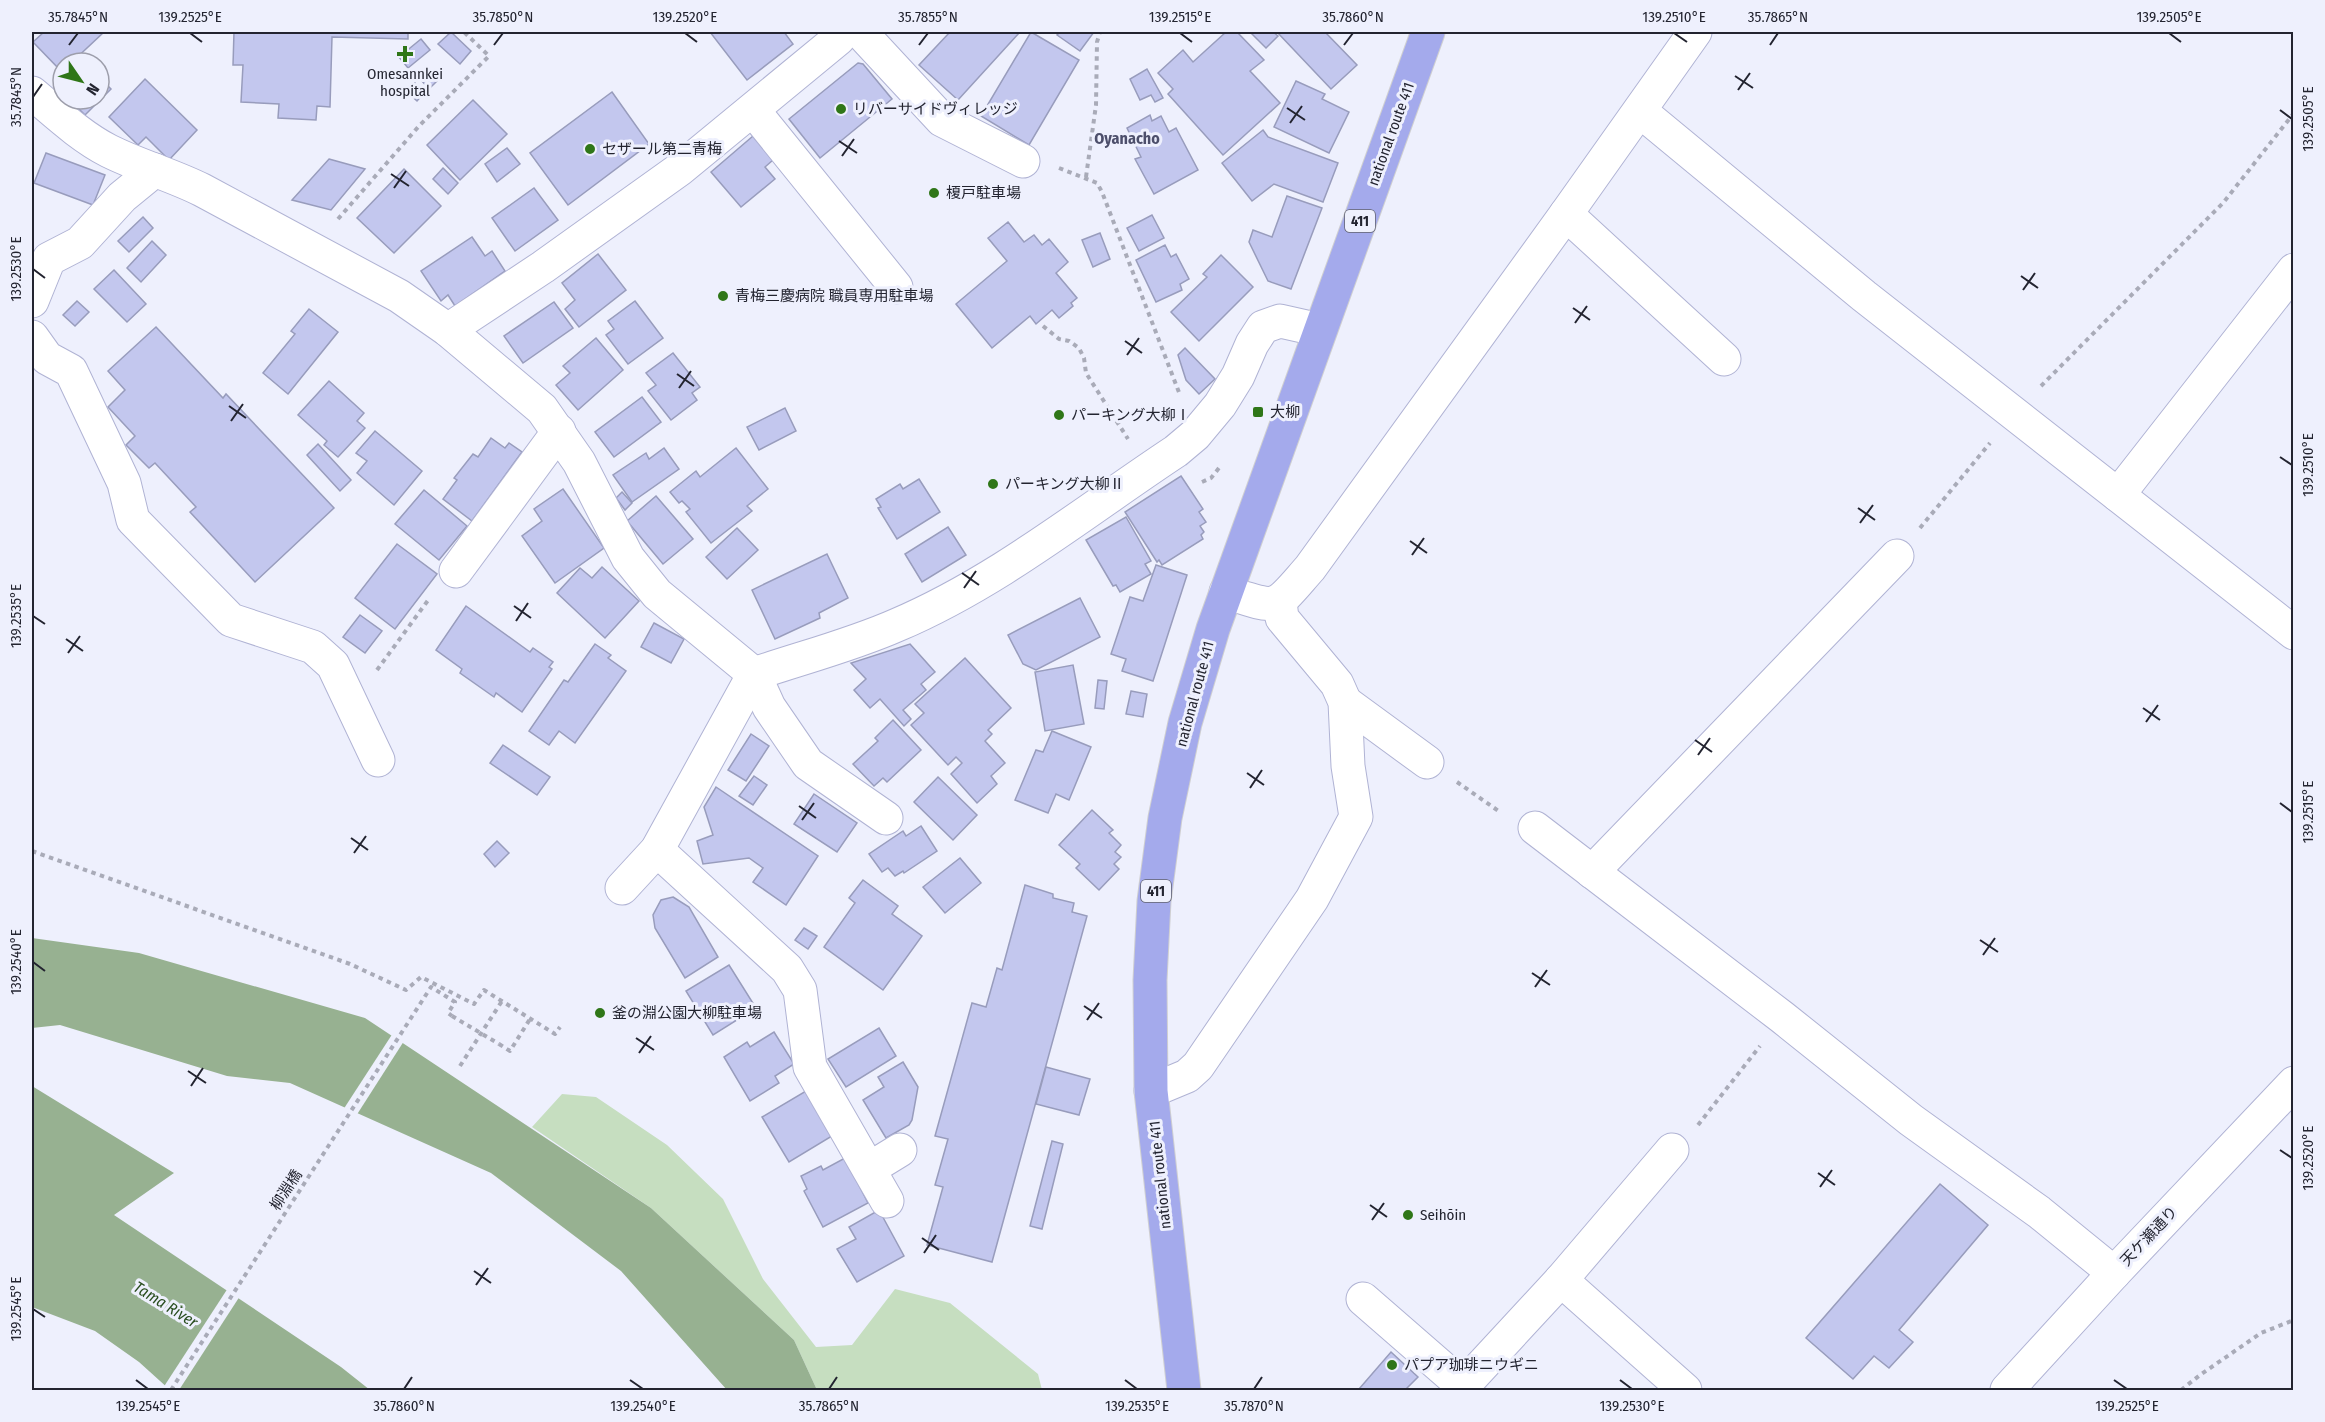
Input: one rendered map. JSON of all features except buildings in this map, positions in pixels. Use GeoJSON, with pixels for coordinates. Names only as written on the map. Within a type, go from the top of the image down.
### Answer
{"type":"FeatureCollection","features":[{"type":"Feature","properties":{"kind":"highway","name":"national route 411"},"geometry":{"type":"LineString","coordinates":[[1184,1390],[1151,1091],[1150,980],[1154,901],[1165,818],[1185,723],[1201,665],[1428,32]]}},
{"type":"Feature","properties":{"kind":"street"},"geometry":{"type":"LineString","coordinates":[[448,330],[543,267],[680,169],[844,32]]}},
{"type":"Feature","properties":{"kind":"street"},"geometry":{"type":"LineString","coordinates":[[863,32],[865,37],[942,120],[1023,161]]}},
{"type":"Feature","properties":{"kind":"street"},"geometry":{"type":"LineString","coordinates":[[1226,592],[1265,605],[1280,602],[1317,558],[1695,32]]}},
{"type":"Feature","properties":{"kind":"street"},"geometry":{"type":"LineString","coordinates":[[32,93],[86,138],[129,160],[202,190],[399,296],[448,330],[542,409],[579,462],[628,558],[657,594],[754,674],[768,707],[808,764],[886,818]]}},
{"type":"Feature","properties":{"kind":"street"},"geometry":{"type":"LineString","coordinates":[[753,110],[896,287]]}},
{"type":"Feature","properties":{"kind":"street"},"geometry":{"type":"LineString","coordinates":[[1640,111],[1864,296],[2294,633]]}},
{"type":"Feature","properties":{"kind":"street"},"geometry":{"type":"LineString","coordinates":[[32,301],[49,259],[80,243],[122,197],[155,170]]}},
{"type":"Feature","properties":{"kind":"street"},"geometry":{"type":"LineString","coordinates":[[1566,214],[1724,359]]}},
{"type":"Feature","properties":{"kind":"street"},"geometry":{"type":"LineString","coordinates":[[2118,495],[2294,270]]}},
{"type":"Feature","properties":{"kind":"street"},"geometry":{"type":"LineString","coordinates":[[622,888],[657,850],[754,674],[897,625],[969,589],[1176,451],[1195,435],[1220,405],[1263,327],[1280,321],[1320,330]]}},
{"type":"Feature","properties":{"kind":"street"},"geometry":{"type":"LineString","coordinates":[[32,337],[47,358],[71,371],[124,483],[133,520],[231,620],[313,647],[333,665],[378,760]]}},
{"type":"Feature","properties":{"kind":"street"},"geometry":{"type":"LineString","coordinates":[[456,571],[559,431]]}},
{"type":"Feature","properties":{"kind":"street"},"geometry":{"type":"LineString","coordinates":[[1592,872],[1897,556]]}},
{"type":"Feature","properties":{"kind":"street"},"geometry":{"type":"LineString","coordinates":[[1151,1091],[1187,1076],[1198,1066],[1312,899],[1356,817],[1348,766],[1345,702],[1337,684],[1282,618],[1280,602]]}},
{"type":"Feature","properties":{"kind":"street"},"geometry":{"type":"LineString","coordinates":[[1345,702],[1427,762]]}},
{"type":"Feature","properties":{"kind":"street"},"geometry":{"type":"LineString","coordinates":[[1535,828],[1782,1017],[1911,1120],[2039,1212],[2114,1273]]}},
{"type":"Feature","properties":{"kind":"street"},"geometry":{"type":"LineString","coordinates":[[657,850],[787,969],[801,990],[810,1066],[887,1201]]}},
{"type":"Feature","properties":{"kind":"street","name":"天ケ瀬通り"},"geometry":{"type":"LineString","coordinates":[[2007,1390],[2294,1083]]}},
{"type":"Feature","properties":{"kind":"street"},"geometry":{"type":"LineString","coordinates":[[869,1169],[900,1150]]}},
{"type":"Feature","properties":{"kind":"street"},"geometry":{"type":"LineString","coordinates":[[1363,1299],[1463,1386],[1561,1280],[1672,1150]]}},
{"type":"Feature","properties":{"kind":"street"},"geometry":{"type":"LineString","coordinates":[[1561,1280],[1685,1390]]}},
{"type":"Feature","properties":{"kind":"path"},"geometry":{"type":"LineString","coordinates":[[315,250],[344,211],[397,150],[489,56],[464,32]]}},
{"type":"Feature","properties":{"kind":"path"},"geometry":{"type":"LineString","coordinates":[[1086,177],[1096,105],[1097,42],[1100,32]]}},
{"type":"Feature","properties":{"kind":"path"},"geometry":{"type":"LineString","coordinates":[[1897,556],[2014,414],[2223,203],[2294,113]]}},
{"type":"Feature","properties":{"kind":"path"},"geometry":{"type":"LineString","coordinates":[[1023,161],[1047,164],[1097,183],[1195,435]]}},
{"type":"Feature","properties":{"kind":"path"},"geometry":{"type":"LineString","coordinates":[[1043,326],[1059,339],[1069,341],[1079,348],[1084,358],[1086,373],[1147,470]]}},
{"type":"Feature","properties":{"kind":"path"},"geometry":{"type":"LineString","coordinates":[[352,704],[445,577],[456,571]]}},
{"type":"Feature","properties":{"kind":"path"},"geometry":{"type":"LineString","coordinates":[[32,851],[350,964],[406,990],[421,977],[474,1004],[484,990],[555,1034],[560,1027]]}},
{"type":"Feature","properties":{"kind":"path","name":"柳淵橋"},"geometry":{"type":"LineString","coordinates":[[171,1390],[431,987],[455,1002],[448,1013],[510,1051],[530,1019]]}},
{"type":"Feature","properties":{"kind":"path"},"geometry":{"type":"LineString","coordinates":[[460,1066],[502,1001]]}},
{"type":"Feature","properties":{"kind":"path"},"geometry":{"type":"LineString","coordinates":[[1672,1150],[1686,1141],[1782,1017]]}},
{"type":"Feature","properties":{"kind":"path"},"geometry":{"type":"LineString","coordinates":[[2181,1390],[2262,1333],[2294,1320]]}},
{"type":"Feature","properties":{"kind":"shaded area"},"geometry":{"type":"Polygon","coordinates":[[[562,1094],[596,1097],[667,1145],[723,1199],[763,1279],[816,1347],[852,1345],[895,1289],[950,1303],[1038,1374],[1042,1390],[817,1390],[794,1340],[651,1208],[532,1127],[562,1094]]]}},
{"type":"Feature","properties":{"kind":"water"},"geometry":{"type":"Polygon","coordinates":[[[32,938],[139,953],[365,1018],[651,1208],[794,1340],[817,1390],[727,1390],[621,1271],[491,1173],[290,1083],[227,1076],[60,1025],[32,1028],[32,938]]]}},
{"type":"Feature","properties":{"kind":"water","name":"Tama River"},"geometry":{"type":"Polygon","coordinates":[[[32,1086],[174,1173],[114,1215],[341,1367],[370,1390],[170,1390],[139,1362],[95,1331],[32,1307],[32,1086]]]}},
{"type":"Feature","properties":{"kind":"pier"},"geometry":{"type":"Polygon","coordinates":[[[393,1033],[404,1041],[356,1116],[343,1110],[393,1033]]]}},
{"type":"Feature","properties":{"kind":"pier"},"geometry":{"type":"Polygon","coordinates":[[[228,1288],[240,1296],[179,1390],[166,1390],[163,1388],[228,1288]]]}},
{"type":"Feature","properties":{"kind":"place","name":"Omesannkei hospital"},"geometry":{"type":"Point","coordinates":[405,54]}},
{"type":"Feature","properties":{"kind":"place","name":"リバーサイドヴィレッジ"},"geometry":{"type":"Point","coordinates":[841,109]}},
{"type":"Feature","properties":{"kind":"place","name":"セザール第二青梅"},"geometry":{"type":"Point","coordinates":[590,149]}},
{"type":"Feature","properties":{"kind":"place","name":"榎戸駐車場"},"geometry":{"type":"Point","coordinates":[934,193]}},
{"type":"Feature","properties":{"kind":"place","name":"青梅三慶病院 職員専用駐車場"},"geometry":{"type":"Point","coordinates":[723,296]}},
{"type":"Feature","properties":{"kind":"place","name":"大柳"},"geometry":{"type":"Point","coordinates":[1258,412]}},
{"type":"Feature","properties":{"kind":"place","name":"パーキング大柳Ⅰ"},"geometry":{"type":"Point","coordinates":[1059,415]}},
{"type":"Feature","properties":{"kind":"place","name":"パーキング大柳Ⅱ"},"geometry":{"type":"Point","coordinates":[993,484]}},
{"type":"Feature","properties":{"kind":"place","name":"釜の淵公園大柳駐車場"},"geometry":{"type":"Point","coordinates":[600,1013]}},
{"type":"Feature","properties":{"kind":"place","name":"Seihōin"},"geometry":{"type":"Point","coordinates":[1408,1215]}},
{"type":"Feature","properties":{"kind":"place","name":"パプア珈琲ニウギニ"},"geometry":{"type":"Point","coordinates":[1392,1365]}},
{"type":"Feature","properties":{"kind":"district","name":"Oyanacho"},"geometry":{"type":"Point","coordinates":[1127,138]}}]}
